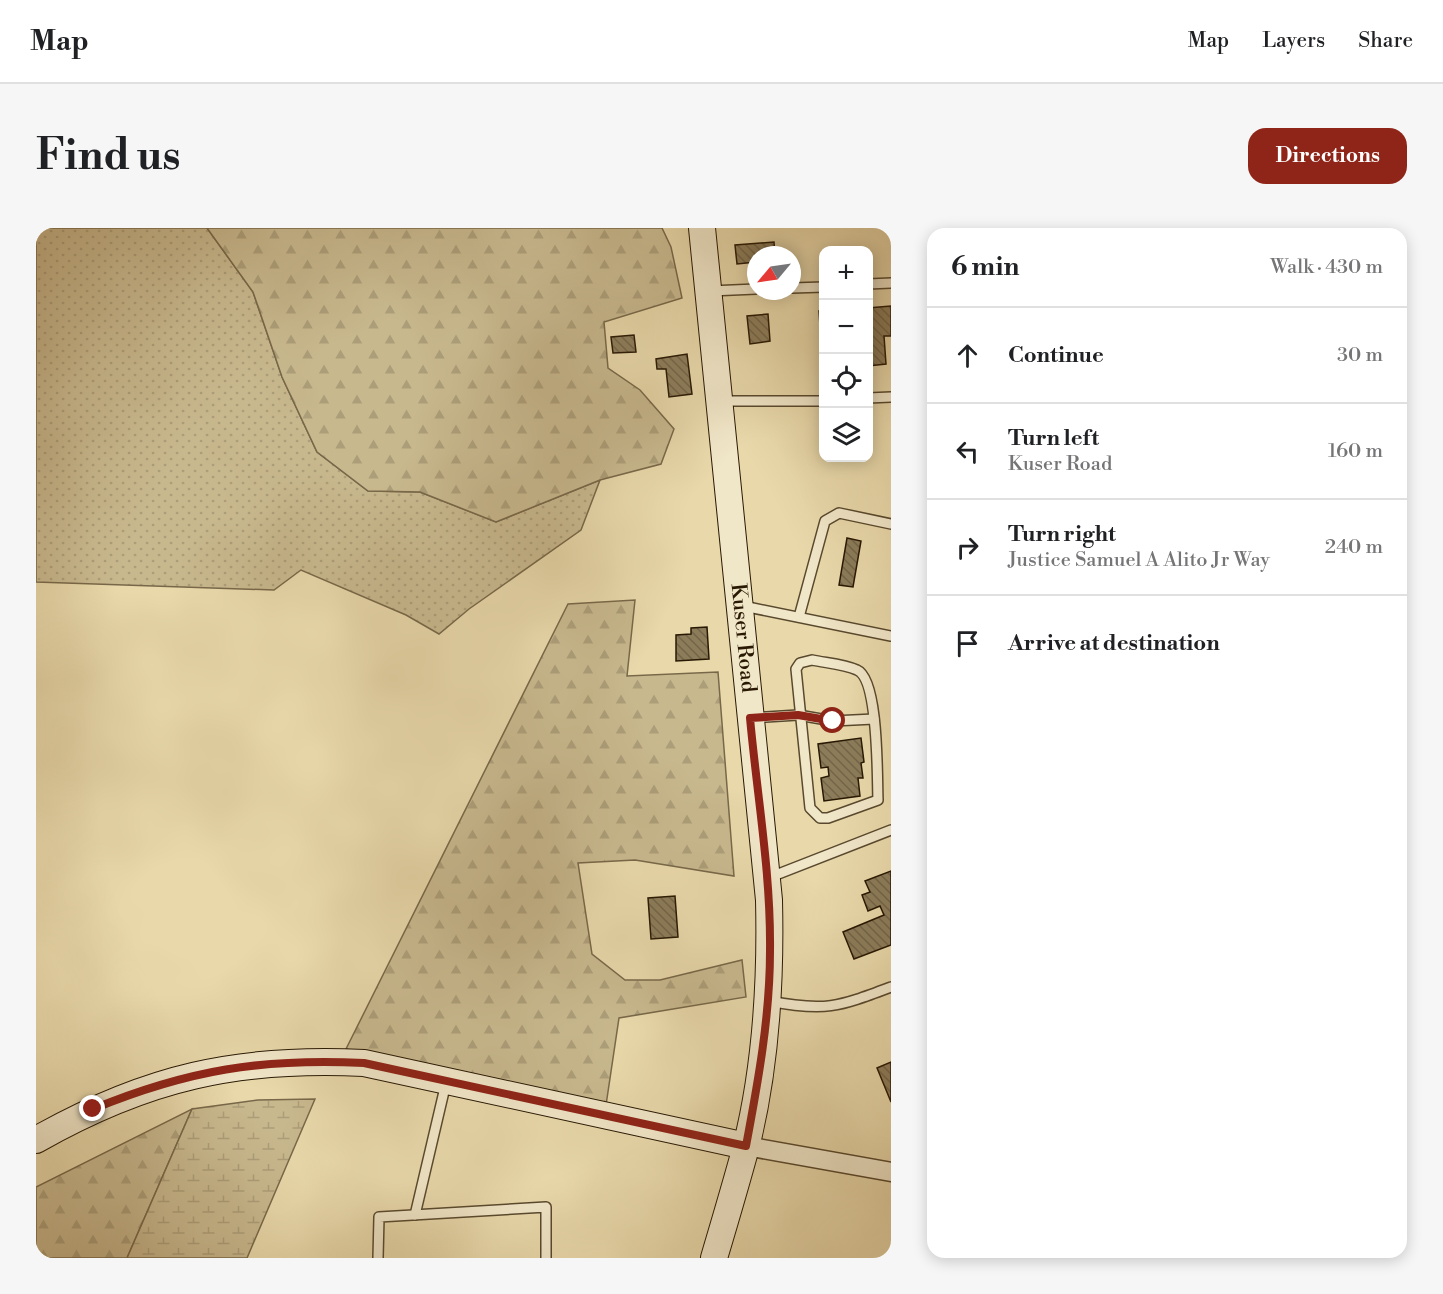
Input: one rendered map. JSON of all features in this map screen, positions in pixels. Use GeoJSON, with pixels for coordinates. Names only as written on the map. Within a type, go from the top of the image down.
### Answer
{"type":"FeatureCollection","features":[{"type":"Feature","properties":{"kind":"street","name":"Kuser Road"},"geometry":{"type":"LineString","coordinates":[[702,228],[766,879],[770,951],[768,1001],[759,1080],[746,1146],[714,1258]]}},
{"type":"Feature","properties":{"kind":"street"},"geometry":{"type":"LineString","coordinates":[[36,1140],[93,1109],[134,1092],[221,1069],[310,1060],[364,1063],[746,1146],[891,1172]]}},
{"type":"Feature","properties":{"kind":"lane"},"geometry":{"type":"LineString","coordinates":[[873,284],[891,283]]}},
{"type":"Feature","properties":{"kind":"lane"},"geometry":{"type":"LineString","coordinates":[[801,288],[819,287]]}},
{"type":"Feature","properties":{"kind":"lane"},"geometry":{"type":"LineString","coordinates":[[708,291],[747,289]]}},
{"type":"Feature","properties":{"kind":"lane"},"geometry":{"type":"LineString","coordinates":[[873,398],[891,397]]}},
{"type":"Feature","properties":{"kind":"lane"},"geometry":{"type":"LineString","coordinates":[[719,401],[819,401]]}},
{"type":"Feature","properties":{"kind":"lane"},"geometry":{"type":"LineString","coordinates":[[799,618],[825,521],[839,513],[891,524]]}},
{"type":"Feature","properties":{"kind":"lane"},"geometry":{"type":"LineString","coordinates":[[739,606],[891,636]]}},
{"type":"Feature","properties":{"kind":"lane"},"geometry":{"type":"LineString","coordinates":[[812,660],[858,670],[864,675],[869,686],[874,719],[878,800],[820,819],[810,808],[798,715],[796,669],[800,663],[812,660]]}},
{"type":"Feature","properties":{"kind":"lane"},"geometry":{"type":"LineString","coordinates":[[750,718],[798,715],[833,721],[874,719]]}},
{"type":"Feature","properties":{"kind":"lane"},"geometry":{"type":"LineString","coordinates":[[766,879],[891,831]]}},
{"type":"Feature","properties":{"kind":"lane"},"geometry":{"type":"LineString","coordinates":[[768,1001],[806,1008],[831,1007],[891,987]]}},
{"type":"Feature","properties":{"kind":"lane"},"geometry":{"type":"LineString","coordinates":[[415,1215],[447,1081]]}},
{"type":"Feature","properties":{"kind":"lane"},"geometry":{"type":"LineString","coordinates":[[378,1258],[379,1217],[546,1207],[546,1258]]}},
{"type":"Feature","properties":{"kind":"green space"},"geometry":{"type":"Polygon","coordinates":[[[36,228],[207,228],[253,292],[282,377],[317,452],[368,491],[420,492],[496,522],[600,480],[581,530],[469,609],[439,634],[406,615],[301,570],[274,590],[36,582],[36,228]]]}},
{"type":"Feature","properties":{"kind":"green space"},"geometry":{"type":"Polygon","coordinates":[[[207,228],[662,228],[671,247],[682,298],[604,322],[608,368],[640,390],[674,429],[661,464],[600,480],[496,522],[420,492],[368,491],[317,452],[282,377],[253,292],[207,228]]]}},
{"type":"Feature","properties":{"kind":"green space"},"geometry":{"type":"Polygon","coordinates":[[[635,600],[627,676],[718,672],[734,876],[635,860],[578,863],[592,954],[625,980],[660,980],[742,960],[746,997],[619,1018],[606,1105],[346,1049],[568,604],[635,600]]]}},
{"type":"Feature","properties":{"kind":"green space"},"geometry":{"type":"Polygon","coordinates":[[[315,1099],[247,1258],[127,1258],[192,1109],[258,1100],[315,1099]]]}},
{"type":"Feature","properties":{"kind":"green space"},"geometry":{"type":"Polygon","coordinates":[[[192,1109],[127,1258],[36,1258],[36,1187],[192,1109]]]}},
{"type":"Feature","properties":{"kind":"building"},"geometry":{"type":"Polygon","coordinates":[[[774,242],[774,246],[747,246],[747,263],[737,264],[735,245],[774,242]]]}},
{"type":"Feature","properties":{"kind":"building"},"geometry":{"type":"Polygon","coordinates":[[[891,306],[891,336],[884,336],[886,364],[873,365],[873,308],[891,306]]]}},
{"type":"Feature","properties":{"kind":"building"},"geometry":{"type":"Polygon","coordinates":[[[768,314],[770,341],[750,344],[747,316],[768,314]]]}},
{"type":"Feature","properties":{"kind":"building"},"geometry":{"type":"Polygon","coordinates":[[[634,335],[636,352],[613,353],[611,337],[634,335]]]}},
{"type":"Feature","properties":{"kind":"building"},"geometry":{"type":"Polygon","coordinates":[[[687,354],[692,394],[669,397],[666,369],[657,369],[656,359],[687,354]]]}},
{"type":"Feature","properties":{"kind":"building"},"geometry":{"type":"Polygon","coordinates":[[[847,538],[861,541],[853,587],[839,585],[847,538]]]}},
{"type":"Feature","properties":{"kind":"building"},"geometry":{"type":"Polygon","coordinates":[[[707,627],[709,659],[676,661],[676,635],[691,634],[691,628],[707,627]]]}},
{"type":"Feature","properties":{"kind":"building"},"geometry":{"type":"Polygon","coordinates":[[[861,738],[864,762],[861,763],[863,778],[858,778],[860,796],[824,801],[821,778],[829,776],[828,767],[821,768],[818,744],[861,738]]]}},
{"type":"Feature","properties":{"kind":"building"},"geometry":{"type":"Polygon","coordinates":[[[891,871],[891,945],[854,959],[843,932],[884,915],[880,906],[868,911],[862,895],[870,892],[865,881],[891,871]]]}},
{"type":"Feature","properties":{"kind":"building"},"geometry":{"type":"Polygon","coordinates":[[[675,896],[678,937],[651,939],[648,898],[675,896]]]}},
{"type":"Feature","properties":{"kind":"building"},"geometry":{"type":"Polygon","coordinates":[[[891,1062],[891,1102],[877,1068],[891,1062]]]}},
{"type":"Feature","properties":{"kind":"route"},"geometry":{"type":"LineString","coordinates":[[93,1109],[177,1078],[221,1069],[310,1060],[364,1063],[746,1146],[759,1080],[767,1014],[770,951],[769,900],[750,718],[798,715],[833,721]]}}]}
